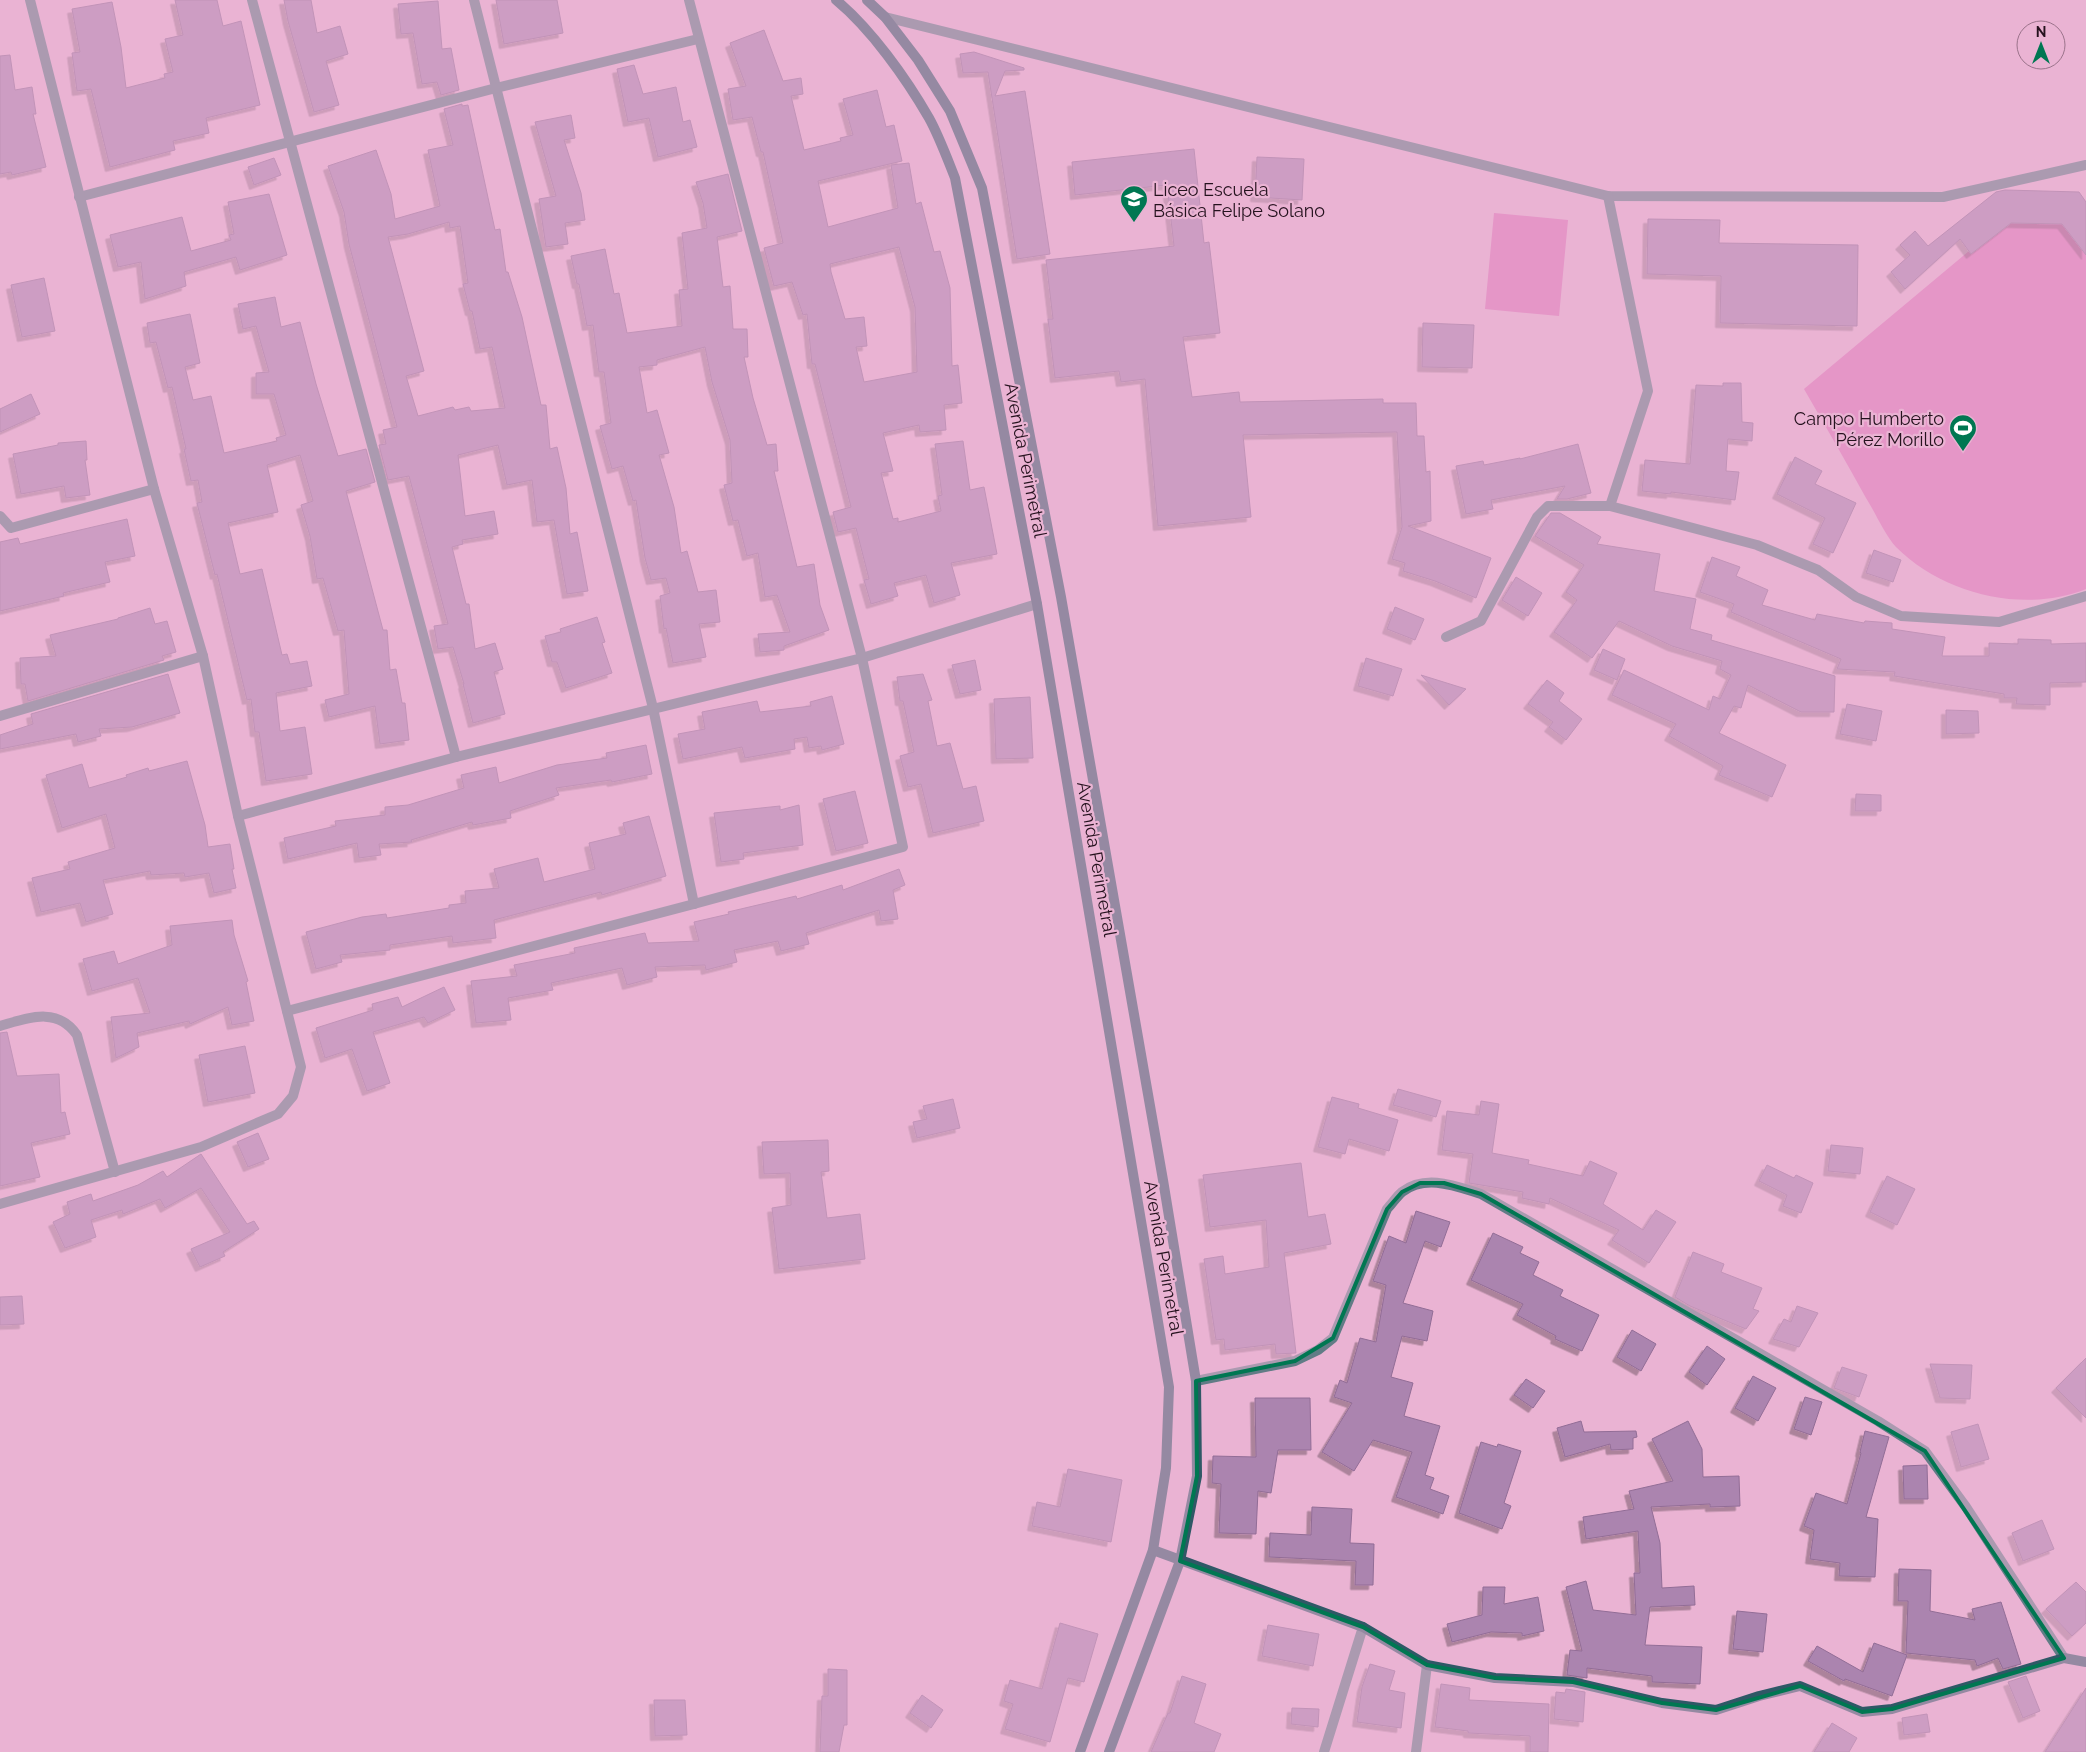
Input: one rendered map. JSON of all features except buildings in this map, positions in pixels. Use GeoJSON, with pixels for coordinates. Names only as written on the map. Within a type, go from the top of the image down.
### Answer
{"type":"FeatureCollection","features":[{"type":"Feature","properties":{"kind":"main road","name":"Avenida Perimetral"},"geometry":{"type":"LineString","coordinates":[[836,0],[894,64],[930,118],[955,178],[1037,604],[1169,1387],[1166,1468],[1153,1550],[1080,1752]]}},
{"type":"Feature","properties":{"kind":"main road","name":"Avenida Perimetral"},"geometry":{"type":"LineString","coordinates":[[867,0],[885,17],[918,60],[950,111],[982,188],[1062,607],[1163,1180],[1196,1381],[1197,1476],[1180,1560],[1109,1752]]}},
{"type":"Feature","properties":{"kind":"main road"},"geometry":{"type":"LineString","coordinates":[[1153,1550],[1364,1627],[1427,1665],[1495,1678],[1573,1682],[1662,1703],[1716,1710],[1759,1696],[1800,1686],[1862,1712],[1892,1709],[2064,1658],[2086,1662]]}},
{"type":"Feature","properties":{"kind":"street"},"geometry":{"type":"LineString","coordinates":[[0,1204],[201,1147],[278,1114],[293,1096],[301,1067],[238,816],[204,656],[154,489],[30,0]]}},
{"type":"Feature","properties":{"kind":"street"},"geometry":{"type":"LineString","coordinates":[[252,0],[456,757]]}},
{"type":"Feature","properties":{"kind":"street"},"geometry":{"type":"LineString","coordinates":[[474,0],[653,708],[694,904]]}},
{"type":"Feature","properties":{"kind":"street"},"geometry":{"type":"LineString","coordinates":[[287,1011],[903,847],[862,658],[689,0]]}},
{"type":"Feature","properties":{"kind":"street"},"geometry":{"type":"LineString","coordinates":[[885,17],[1608,196],[1943,197],[2086,165]]}},
{"type":"Feature","properties":{"kind":"street"},"geometry":{"type":"LineString","coordinates":[[79,197],[496,88],[698,39]]}},
{"type":"Feature","properties":{"kind":"street"},"geometry":{"type":"LineString","coordinates":[[1608,196],[1648,391],[1610,506]]}},
{"type":"Feature","properties":{"kind":"street"},"geometry":{"type":"LineString","coordinates":[[0,516],[11,528],[154,489]]}},
{"type":"Feature","properties":{"kind":"street"},"geometry":{"type":"LineString","coordinates":[[1446,637],[1480,621],[1537,517],[1548,506],[1610,506],[1757,545],[1818,570],[1856,596],[1901,616],[1999,622],[2086,596]]}},
{"type":"Feature","properties":{"kind":"street"},"geometry":{"type":"LineString","coordinates":[[238,816],[456,757],[862,658],[1037,604]]}},
{"type":"Feature","properties":{"kind":"street"},"geometry":{"type":"LineString","coordinates":[[0,716],[204,656]]}},
{"type":"Feature","properties":{"kind":"street"},"geometry":{"type":"LineString","coordinates":[[0,1026],[35,1016],[54,1018],[69,1024],[76,1035],[115,1172]]}},
{"type":"Feature","properties":{"kind":"street"},"geometry":{"type":"LineString","coordinates":[[1196,1381],[1296,1361],[1318,1350],[1333,1338],[1387,1209],[1402,1192],[1420,1183],[1444,1182],[1480,1194],[1869,1416],[1925,1452],[1966,1507],[2064,1658]]}},
{"type":"Feature","properties":{"kind":"street"},"geometry":{"type":"LineString","coordinates":[[1324,1752],[1364,1627]]}},
{"type":"Feature","properties":{"kind":"street"},"geometry":{"type":"LineString","coordinates":[[1416,1752],[1427,1665]]}},
{"type":"Feature","properties":{"kind":"highlighted area"},"geometry":{"type":"Polygon","coordinates":[[[1420,1183],[1444,1183],[1481,1194],[1925,1451],[2064,1658],[1892,1709],[1862,1712],[1800,1686],[1716,1710],[1662,1703],[1573,1682],[1495,1678],[1427,1665],[1363,1627],[1180,1561],[1197,1476],[1196,1381],[1295,1361],[1333,1338],[1387,1209],[1402,1192],[1420,1183]]]}},
{"type":"Feature","properties":{"kind":"shaded area"},"geometry":{"type":"Polygon","coordinates":[[[1494,213],[1568,220],[1559,316],[1485,309],[1494,213]]]}},
{"type":"Feature","properties":{"kind":"shaded area","name":"Campo Humberto Pérez Morillo"},"geometry":{"type":"Polygon","coordinates":[[[2011,223],[2062,224],[2086,255],[2086,589],[2062,596],[2036,600],[1985,595],[1960,588],[1937,577],[1915,563],[1896,547],[1884,530],[1804,389],[1969,251],[1975,251],[2011,223]]]}},
{"type":"Feature","properties":{"kind":"place","name":"Liceo Escuela Básica Felipe Solano"},"geometry":{"type":"Point","coordinates":[1134,223]}},
{"type":"Feature","properties":{"kind":"place","name":"Campo Humberto Pérez Morillo"},"geometry":{"type":"Point","coordinates":[1963,452]}}]}
